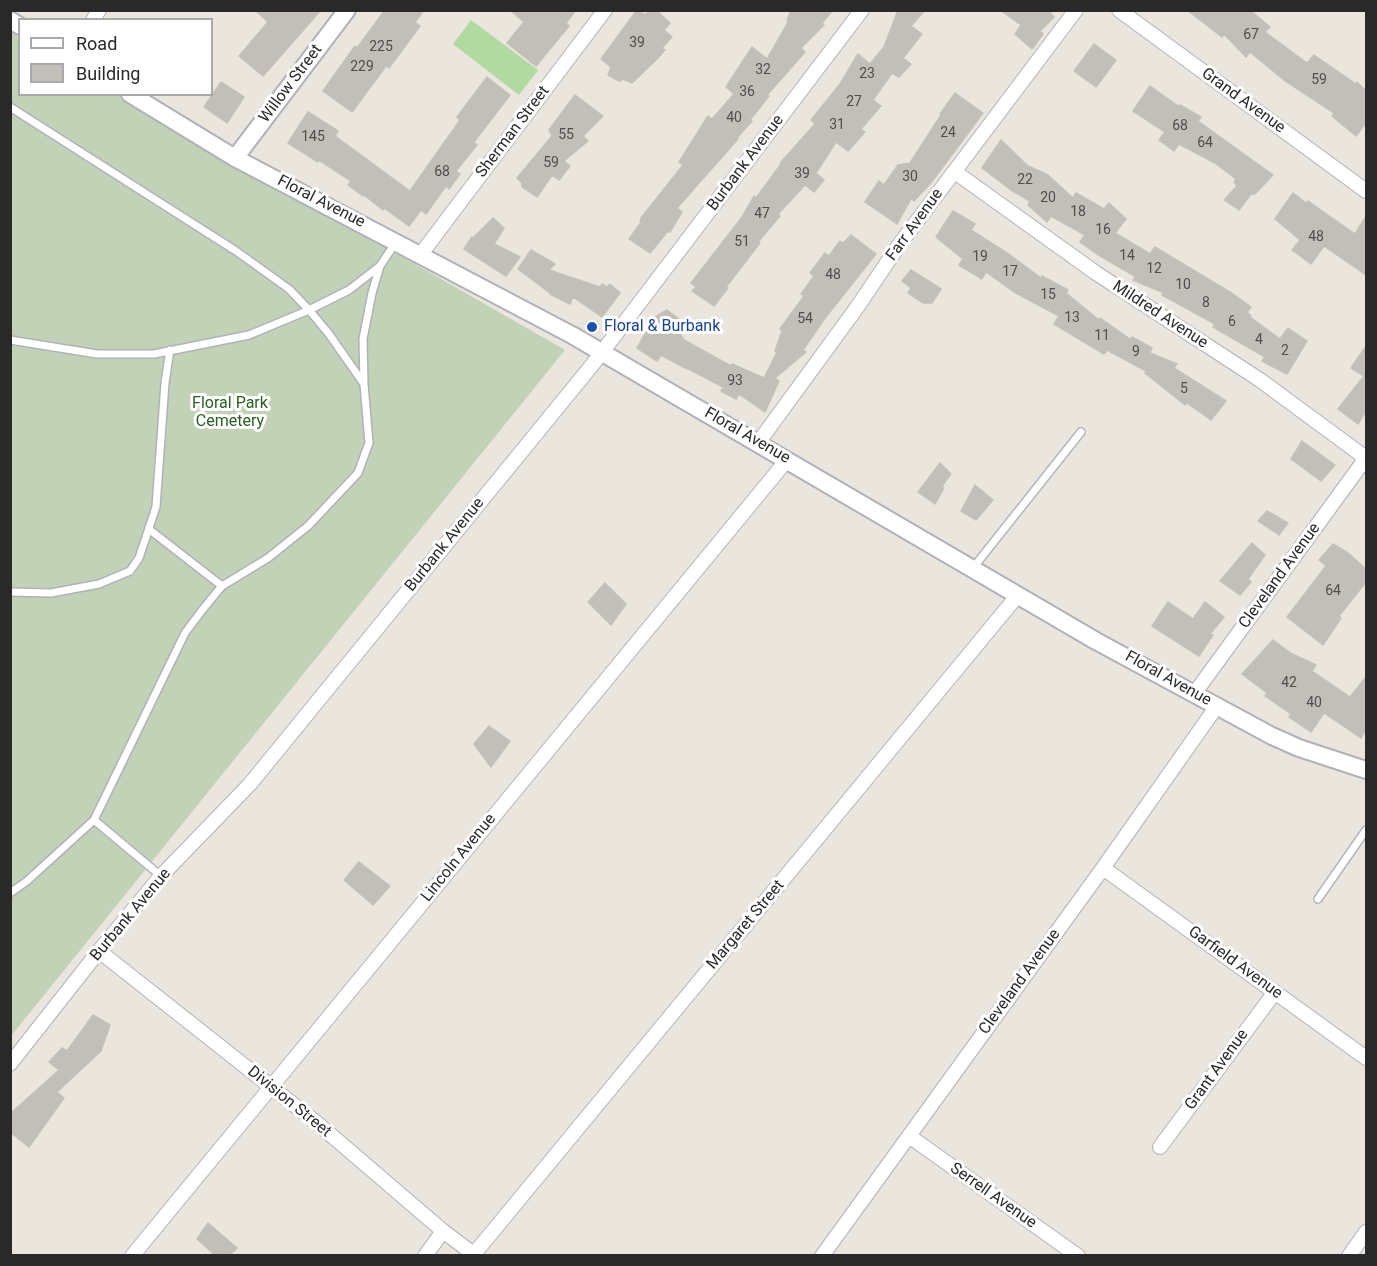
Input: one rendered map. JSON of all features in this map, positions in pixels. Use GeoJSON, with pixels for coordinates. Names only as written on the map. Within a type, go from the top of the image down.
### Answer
{"type":"FeatureCollection","features":[{"type":"Feature","properties":{"kind":"street","name":"Willow Street"},"geometry":{"type":"LineString","coordinates":[[235,158],[347,10]]}},
{"type":"Feature","properties":{"kind":"street","name":"Sherman Street"},"geometry":{"type":"LineString","coordinates":[[421,254],[605,10]]}},
{"type":"Feature","properties":{"kind":"street","name":"Burbank Avenue"},"geometry":{"type":"LineString","coordinates":[[10,1064],[161,876],[250,784],[603,352],[862,10]]}},
{"type":"Feature","properties":{"kind":"street","name":"Farr Avenue"},"geometry":{"type":"LineString","coordinates":[[758,443],[858,306],[899,244],[1076,10]]}},
{"type":"Feature","properties":{"kind":"street","name":"Grand Avenue"},"geometry":{"type":"LineString","coordinates":[[1119,10],[1366,191]]}},
{"type":"Feature","properties":{"kind":"street","name":"Floral Avenue"},"geometry":{"type":"LineString","coordinates":[[133,96],[235,158],[421,254],[603,352],[1096,641],[1299,748],[1366,770]]}},
{"type":"Feature","properties":{"kind":"street","name":"Mildred Avenue"},"geometry":{"type":"LineString","coordinates":[[955,171],[1096,273],[1260,380],[1366,458]]}},
{"type":"Feature","properties":{"kind":"street","name":"Cleveland Avenue"},"geometry":{"type":"LineString","coordinates":[[1194,694],[1366,458]]}},
{"type":"Feature","properties":{"kind":"street","name":"Lincoln Avenue"},"geometry":{"type":"LineString","coordinates":[[132,1256],[787,460]]}},
{"type":"Feature","properties":{"kind":"street","name":"Margaret Street"},"geometry":{"type":"LineString","coordinates":[[475,1255],[1018,595]]}},
{"type":"Feature","properties":{"kind":"street","name":"Cleveland Avenue"},"geometry":{"type":"LineString","coordinates":[[822,1256],[1103,868],[1217,706]]}},
{"type":"Feature","properties":{"kind":"street","name":"Garfield Avenue"},"geometry":{"type":"LineString","coordinates":[[1103,868],[1366,1058]]}},
{"type":"Feature","properties":{"kind":"street","name":"Division Street"},"geometry":{"type":"LineString","coordinates":[[99,951],[317,1123],[443,1232],[475,1255]]}},
{"type":"Feature","properties":{"kind":"street","name":"Grant Avenue"},"geometry":{"type":"LineString","coordinates":[[1160,1147],[1275,992]]}},
{"type":"Feature","properties":{"kind":"street","name":"Serrell Avenue"},"geometry":{"type":"LineString","coordinates":[[909,1136],[1078,1256]]}},
{"type":"Feature","properties":{"kind":"street"},"geometry":{"type":"LineString","coordinates":[[425,1256],[443,1232]]}},
{"type":"Feature","properties":{"kind":"street"},"geometry":{"type":"LineString","coordinates":[[1349,1256],[1366,1232]]}},
{"type":"Feature","properties":{"kind":"lane"},"geometry":{"type":"LineString","coordinates":[[10,106],[236,251],[289,289],[328,334],[364,384]]}},
{"type":"Feature","properties":{"kind":"lane"},"geometry":{"type":"LineString","coordinates":[[10,893],[27,881],[94,820],[185,633],[202,609],[222,586],[268,558],[308,526],[358,473],[369,443],[363,339],[372,292],[380,266],[396,241]]}},
{"type":"Feature","properties":{"kind":"lane"},"geometry":{"type":"LineString","coordinates":[[12,342],[97,354],[154,354],[249,335],[309,310],[349,290],[380,266]]}},
{"type":"Feature","properties":{"kind":"lane"},"geometry":{"type":"LineString","coordinates":[[10,592],[51,593],[99,584],[130,571],[139,558],[156,507],[165,384],[170,350]]}},
{"type":"Feature","properties":{"kind":"lane"},"geometry":{"type":"LineString","coordinates":[[973,568],[1081,432]]}},
{"type":"Feature","properties":{"kind":"lane"},"geometry":{"type":"LineString","coordinates":[[150,530],[222,586]]}},
{"type":"Feature","properties":{"kind":"lane"},"geometry":{"type":"LineString","coordinates":[[94,820],[161,876]]}},
{"type":"Feature","properties":{"kind":"lane"},"geometry":{"type":"LineString","coordinates":[[1318,899],[1366,830]]}},
{"type":"Feature","properties":{"kind":"green space"},"geometry":{"type":"Polygon","coordinates":[[[471,20],[538,70],[519,95],[453,44],[471,20]]]}},
{"type":"Feature","properties":{"kind":"green space","name":"Floral Park Cemetery"},"geometry":{"type":"Polygon","coordinates":[[[11,32],[18,36],[18,96],[122,96],[565,350],[11,1036],[11,32]]]}},
{"type":"Feature","properties":{"kind":"building"},"geometry":{"type":"Polygon","coordinates":[[[255,10],[321,10],[263,76],[239,56],[268,22],[255,10]]]}},
{"type":"Feature","properties":{"kind":"building"},"geometry":{"type":"Polygon","coordinates":[[[385,10],[424,10],[415,22],[420,26],[389,68],[386,66],[352,112],[323,91],[355,46],[357,48],[385,10]]]}},
{"type":"Feature","properties":{"kind":"building"},"geometry":{"type":"Polygon","coordinates":[[[510,10],[576,10],[566,23],[569,26],[536,66],[507,43],[524,22],[510,10]]]}},
{"type":"Feature","properties":{"kind":"building"},"geometry":{"type":"Polygon","coordinates":[[[637,10],[645,15],[650,10],[656,10],[670,23],[664,30],[672,37],[662,48],[665,50],[632,83],[623,79],[619,81],[608,75],[611,67],[601,59],[637,10]]]}},
{"type":"Feature","properties":{"kind":"building"},"geometry":{"type":"Polygon","coordinates":[[[791,10],[833,10],[822,23],[824,25],[801,48],[805,52],[767,95],[769,96],[738,139],[677,208],[682,212],[670,232],[668,231],[650,253],[629,239],[640,224],[641,218],[683,165],[679,162],[708,116],[712,119],[734,94],[726,87],[752,47],[767,59],[788,22],[791,10]]]}},
{"type":"Feature","properties":{"kind":"building"},"geometry":{"type":"Polygon","coordinates":[[[898,10],[925,10],[911,26],[922,34],[903,58],[911,64],[899,77],[892,73],[873,100],[881,106],[861,129],[865,132],[848,151],[836,142],[816,173],[824,180],[814,192],[805,185],[778,214],[780,216],[758,242],[760,243],[714,306],[692,291],[696,287],[691,283],[742,217],[754,196],[756,198],[780,163],[815,124],[811,120],[840,84],[858,54],[870,64],[884,47],[898,10]]]}},
{"type":"Feature","properties":{"kind":"building"},"geometry":{"type":"Polygon","coordinates":[[[1000,10],[1048,10],[1054,17],[1040,31],[1043,34],[1032,49],[1015,34],[1021,25],[1000,10]]]}},
{"type":"Feature","properties":{"kind":"building"},"geometry":{"type":"Polygon","coordinates":[[[1187,10],[1250,10],[1270,27],[1265,32],[1307,63],[1314,55],[1356,84],[1357,82],[1366,91],[1366,123],[1356,136],[1332,116],[1334,113],[1284,80],[1250,52],[1246,57],[1224,34],[1222,37],[1187,10]]]}},
{"type":"Feature","properties":{"kind":"building"},"geometry":{"type":"Polygon","coordinates":[[[1094,44],[1116,60],[1096,87],[1074,71],[1094,44]]]}},
{"type":"Feature","properties":{"kind":"building"},"geometry":{"type":"Polygon","coordinates":[[[487,77],[510,95],[474,142],[477,145],[456,171],[460,174],[449,189],[446,186],[426,214],[421,210],[409,226],[348,185],[351,181],[288,143],[308,112],[338,131],[335,136],[410,191],[460,120],[457,117],[487,77]]]}},
{"type":"Feature","properties":{"kind":"building"},"geometry":{"type":"Polygon","coordinates":[[[221,82],[244,97],[227,123],[204,107],[221,82]]]}},
{"type":"Feature","properties":{"kind":"building"},"geometry":{"type":"Polygon","coordinates":[[[1150,86],[1178,106],[1201,117],[1198,121],[1273,175],[1255,194],[1251,194],[1239,210],[1224,200],[1237,186],[1234,182],[1236,179],[1215,163],[1179,144],[1174,151],[1159,140],[1165,132],[1133,111],[1150,86]]]}},
{"type":"Feature","properties":{"kind":"building"},"geometry":{"type":"Polygon","coordinates":[[[955,93],[983,113],[930,184],[914,201],[911,199],[897,224],[865,202],[879,181],[884,185],[898,165],[910,163],[955,93]]]}},
{"type":"Feature","properties":{"kind":"building"},"geometry":{"type":"Polygon","coordinates":[[[575,95],[603,116],[583,136],[588,141],[564,161],[570,166],[559,180],[552,175],[537,197],[522,187],[522,183],[517,178],[552,136],[549,130],[575,95]]]}},
{"type":"Feature","properties":{"kind":"building"},"geometry":{"type":"Polygon","coordinates":[[[1001,140],[1028,166],[1048,175],[1073,198],[1076,193],[1104,209],[1109,203],[1126,219],[1115,233],[1150,254],[1155,247],[1233,294],[1251,307],[1247,312],[1250,317],[1280,339],[1288,328],[1307,341],[1287,374],[1262,361],[1265,357],[1213,327],[1215,324],[1162,295],[1164,293],[1133,280],[1136,277],[1080,242],[1085,235],[1051,216],[1047,222],[1028,205],[1030,201],[982,168],[1001,140]]]}},
{"type":"Feature","properties":{"kind":"building"},"geometry":{"type":"Polygon","coordinates":[[[1293,193],[1355,234],[1366,216],[1366,275],[1324,246],[1311,264],[1292,250],[1300,240],[1275,219],[1293,193]]]}},
{"type":"Feature","properties":{"kind":"building"},"geometry":{"type":"Polygon","coordinates":[[[953,211],[975,224],[971,230],[1041,278],[1042,276],[1068,290],[1066,293],[1099,320],[1100,318],[1130,339],[1132,337],[1152,348],[1150,353],[1177,364],[1174,368],[1226,401],[1211,420],[1187,403],[1185,405],[1145,373],[1146,371],[1107,350],[1104,354],[1054,324],[1059,316],[1014,292],[986,272],[982,279],[959,265],[963,259],[936,237],[953,211]]]}},
{"type":"Feature","properties":{"kind":"building"},"geometry":{"type":"Polygon","coordinates":[[[493,218],[504,228],[494,244],[520,257],[506,276],[464,249],[472,237],[493,218]]]}},
{"type":"Feature","properties":{"kind":"building"},"geometry":{"type":"Polygon","coordinates":[[[851,235],[876,254],[825,318],[803,350],[806,352],[775,378],[779,381],[765,412],[739,394],[736,399],[721,391],[723,387],[661,355],[657,361],[637,348],[655,317],[667,310],[680,320],[676,328],[684,340],[731,366],[732,364],[764,378],[777,352],[775,351],[782,331],[780,329],[804,296],[801,294],[814,276],[810,273],[825,253],[829,256],[840,241],[843,243],[851,235]]]}},
{"type":"Feature","properties":{"kind":"building"},"geometry":{"type":"Polygon","coordinates":[[[531,250],[555,264],[549,270],[600,287],[602,284],[607,287],[610,284],[620,293],[602,317],[573,297],[570,304],[550,294],[518,269],[531,250]]]}},
{"type":"Feature","properties":{"kind":"building"},"geometry":{"type":"Polygon","coordinates":[[[911,270],[941,289],[932,303],[923,303],[908,293],[911,288],[902,281],[911,270]]]}},
{"type":"Feature","properties":{"kind":"building"},"geometry":{"type":"Polygon","coordinates":[[[1366,346],[1366,411],[1358,424],[1338,409],[1364,376],[1351,368],[1366,346]]]}},
{"type":"Feature","properties":{"kind":"building"},"geometry":{"type":"Polygon","coordinates":[[[1302,441],[1335,465],[1321,481],[1291,459],[1302,441]]]}},
{"type":"Feature","properties":{"kind":"building"},"geometry":{"type":"Polygon","coordinates":[[[940,463],[951,474],[942,486],[944,488],[935,504],[918,492],[940,463]]]}},
{"type":"Feature","properties":{"kind":"building"},"geometry":{"type":"Polygon","coordinates":[[[975,485],[993,500],[976,520],[961,511],[975,485]]]}},
{"type":"Feature","properties":{"kind":"building"},"geometry":{"type":"Polygon","coordinates":[[[1267,511],[1288,523],[1279,535],[1258,521],[1267,511]]]}},
{"type":"Feature","properties":{"kind":"building"},"geometry":{"type":"Polygon","coordinates":[[[1252,543],[1265,555],[1248,579],[1251,582],[1240,595],[1220,581],[1252,543]]]}},
{"type":"Feature","properties":{"kind":"building"},"geometry":{"type":"Polygon","coordinates":[[[1333,544],[1348,553],[1366,569],[1366,582],[1339,616],[1341,618],[1323,645],[1287,617],[1326,566],[1319,560],[1333,544]]]}},
{"type":"Feature","properties":{"kind":"building"},"geometry":{"type":"Polygon","coordinates":[[[605,583],[626,604],[611,625],[588,602],[605,583]]]}},
{"type":"Feature","properties":{"kind":"building"},"geometry":{"type":"Polygon","coordinates":[[[1168,602],[1193,619],[1205,602],[1224,617],[1210,634],[1213,635],[1199,656],[1152,626],[1168,602]]]}},
{"type":"Feature","properties":{"kind":"building"},"geometry":{"type":"Polygon","coordinates":[[[1273,640],[1292,654],[1316,665],[1312,671],[1350,697],[1366,677],[1366,730],[1361,738],[1324,713],[1311,732],[1289,717],[1291,714],[1265,696],[1267,693],[1242,674],[1273,640]]]}},
{"type":"Feature","properties":{"kind":"building"},"geometry":{"type":"Polygon","coordinates":[[[489,726],[510,741],[491,767],[474,744],[489,726]]]}},
{"type":"Feature","properties":{"kind":"building"},"geometry":{"type":"Polygon","coordinates":[[[359,862],[390,886],[373,905],[344,880],[359,862]]]}},
{"type":"Feature","properties":{"kind":"building"},"geometry":{"type":"Polygon","coordinates":[[[93,1015],[110,1025],[101,1051],[57,1092],[64,1098],[29,1147],[10,1132],[10,1114],[59,1070],[49,1062],[62,1048],[67,1051],[93,1015]]]}},
{"type":"Feature","properties":{"kind":"building"},"geometry":{"type":"Polygon","coordinates":[[[208,1223],[237,1248],[229,1256],[216,1256],[197,1239],[208,1223]]]}},
{"type":"Feature","properties":{"kind":"place","name":"Floral & Burbank"},"geometry":{"type":"Point","coordinates":[592,327]}}]}
